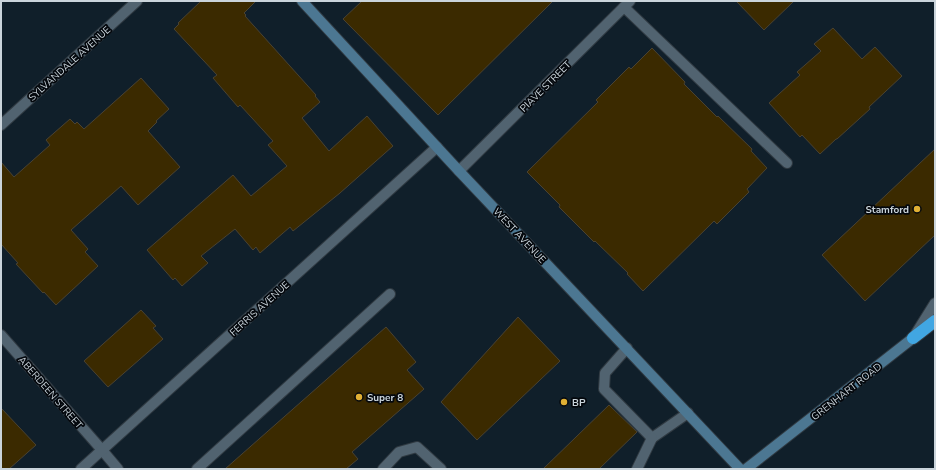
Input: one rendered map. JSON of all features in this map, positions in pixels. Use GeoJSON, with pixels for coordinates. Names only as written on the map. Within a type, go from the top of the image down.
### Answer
{"type":"FeatureCollection","features":[{"type":"Feature","properties":{"kind":"highway"},"geometry":{"type":"LineString","coordinates":[[912,338],[935,322]]}},
{"type":"Feature","properties":{"kind":"main road","name":"WEST AVENUE"},"geometry":{"type":"LineString","coordinates":[[302,1],[459,171],[740,469]]}},
{"type":"Feature","properties":{"kind":"main road","name":"GRENHART ROAD"},"geometry":{"type":"LineString","coordinates":[[746,469],[912,338]]}},
{"type":"Feature","properties":{"kind":"street","name":"SYLVANDALE AVENUE"},"geometry":{"type":"LineString","coordinates":[[1,125],[137,1]]}},
{"type":"Feature","properties":{"kind":"street"},"geometry":{"type":"LineString","coordinates":[[627,4],[787,163]]}},
{"type":"Feature","properties":{"kind":"street","name":"PIAVE STREET"},"geometry":{"type":"LineString","coordinates":[[459,171],[627,4]]}},
{"type":"Feature","properties":{"kind":"street","name":"FERRIS AVENUE"},"geometry":{"type":"LineString","coordinates":[[80,469],[437,147]]}},
{"type":"Feature","properties":{"kind":"street"},"geometry":{"type":"LineString","coordinates":[[197,469],[390,294]]}},
{"type":"Feature","properties":{"kind":"street","name":"GRENHART ROAD"},"geometry":{"type":"LineString","coordinates":[[912,338],[935,303]]}},
{"type":"Feature","properties":{"kind":"street","name":"ABERDEEN STREET"},"geometry":{"type":"LineString","coordinates":[[1,334],[118,469]]}},
{"type":"Feature","properties":{"kind":"street"},"geometry":{"type":"LineString","coordinates":[[627,348],[605,373],[604,389],[652,438]]}},
{"type":"Feature","properties":{"kind":"street"},"geometry":{"type":"LineString","coordinates":[[636,469],[652,438],[688,413]]}},
{"type":"Feature","properties":{"kind":"street"},"geometry":{"type":"LineString","coordinates":[[383,469],[399,452],[417,447],[441,469]]}},
{"type":"Feature","properties":{"kind":"building"},"geometry":{"type":"Polygon","coordinates":[[[201,1],[256,1],[244,13],[246,15],[245,16],[316,95],[315,96],[320,102],[302,118],[329,151],[367,116],[393,146],[340,193],[293,231],[290,227],[260,253],[256,247],[253,250],[235,229],[201,256],[208,263],[182,286],[175,278],[173,280],[147,250],[233,175],[251,196],[287,166],[268,145],[273,141],[240,105],[238,107],[213,78],[217,75],[174,29],[179,24],[178,23],[201,1]]]}},
{"type":"Feature","properties":{"kind":"building"},"geometry":{"type":"Polygon","coordinates":[[[362,1],[553,1],[438,115],[343,19],[362,1]]]}},
{"type":"Feature","properties":{"kind":"building"},"geometry":{"type":"Polygon","coordinates":[[[736,1],[794,1],[764,30],[736,1]]]}},
{"type":"Feature","properties":{"kind":"building"},"geometry":{"type":"Polygon","coordinates":[[[833,28],[862,59],[875,47],[902,76],[869,107],[870,109],[820,154],[802,135],[800,137],[769,103],[800,75],[797,72],[821,51],[814,44],[833,28]]]}},
{"type":"Feature","properties":{"kind":"building"},"geometry":{"type":"Polygon","coordinates":[[[652,48],[685,82],[684,84],[752,149],[751,151],[767,168],[747,189],[749,192],[717,224],[714,221],[643,291],[627,274],[628,273],[559,207],[560,205],[527,172],[598,102],[596,100],[629,67],[631,69],[652,48]]]}},
{"type":"Feature","properties":{"kind":"building"},"geometry":{"type":"Polygon","coordinates":[[[141,78],[169,109],[148,131],[180,167],[138,205],[121,186],[71,230],[88,249],[85,252],[98,266],[56,305],[16,264],[18,263],[1,244],[1,162],[14,177],[50,145],[46,140],[70,119],[75,124],[77,122],[84,129],[141,78]]]}},
{"type":"Feature","properties":{"kind":"building"},"geometry":{"type":"Polygon","coordinates":[[[935,149],[935,235],[865,301],[822,255],[935,149]]]}},
{"type":"Feature","properties":{"kind":"building"},"geometry":{"type":"Polygon","coordinates":[[[141,310],[156,326],[153,328],[163,339],[108,387],[84,361],[141,310]]]}},
{"type":"Feature","properties":{"kind":"building"},"geometry":{"type":"Polygon","coordinates":[[[518,317],[560,361],[477,440],[441,402],[518,317]]]}},
{"type":"Feature","properties":{"kind":"building","name":"Super 8"},"geometry":{"type":"Polygon","coordinates":[[[386,327],[416,362],[407,370],[424,389],[352,452],[358,459],[346,469],[225,469],[386,327]]]}},
{"type":"Feature","properties":{"kind":"building"},"geometry":{"type":"Polygon","coordinates":[[[609,405],[637,432],[599,469],[543,469],[609,405]]]}},
{"type":"Feature","properties":{"kind":"building"},"geometry":{"type":"Polygon","coordinates":[[[1,408],[36,445],[9,469],[1,469],[1,408]]]}},
{"type":"Feature","properties":{"kind":"place","name":"Stamford"},"geometry":{"type":"Point","coordinates":[917,209]}},
{"type":"Feature","properties":{"kind":"place","name":"Super 8"},"geometry":{"type":"Point","coordinates":[359,397]}},
{"type":"Feature","properties":{"kind":"place","name":"BP"},"geometry":{"type":"Point","coordinates":[564,402]}}]}
